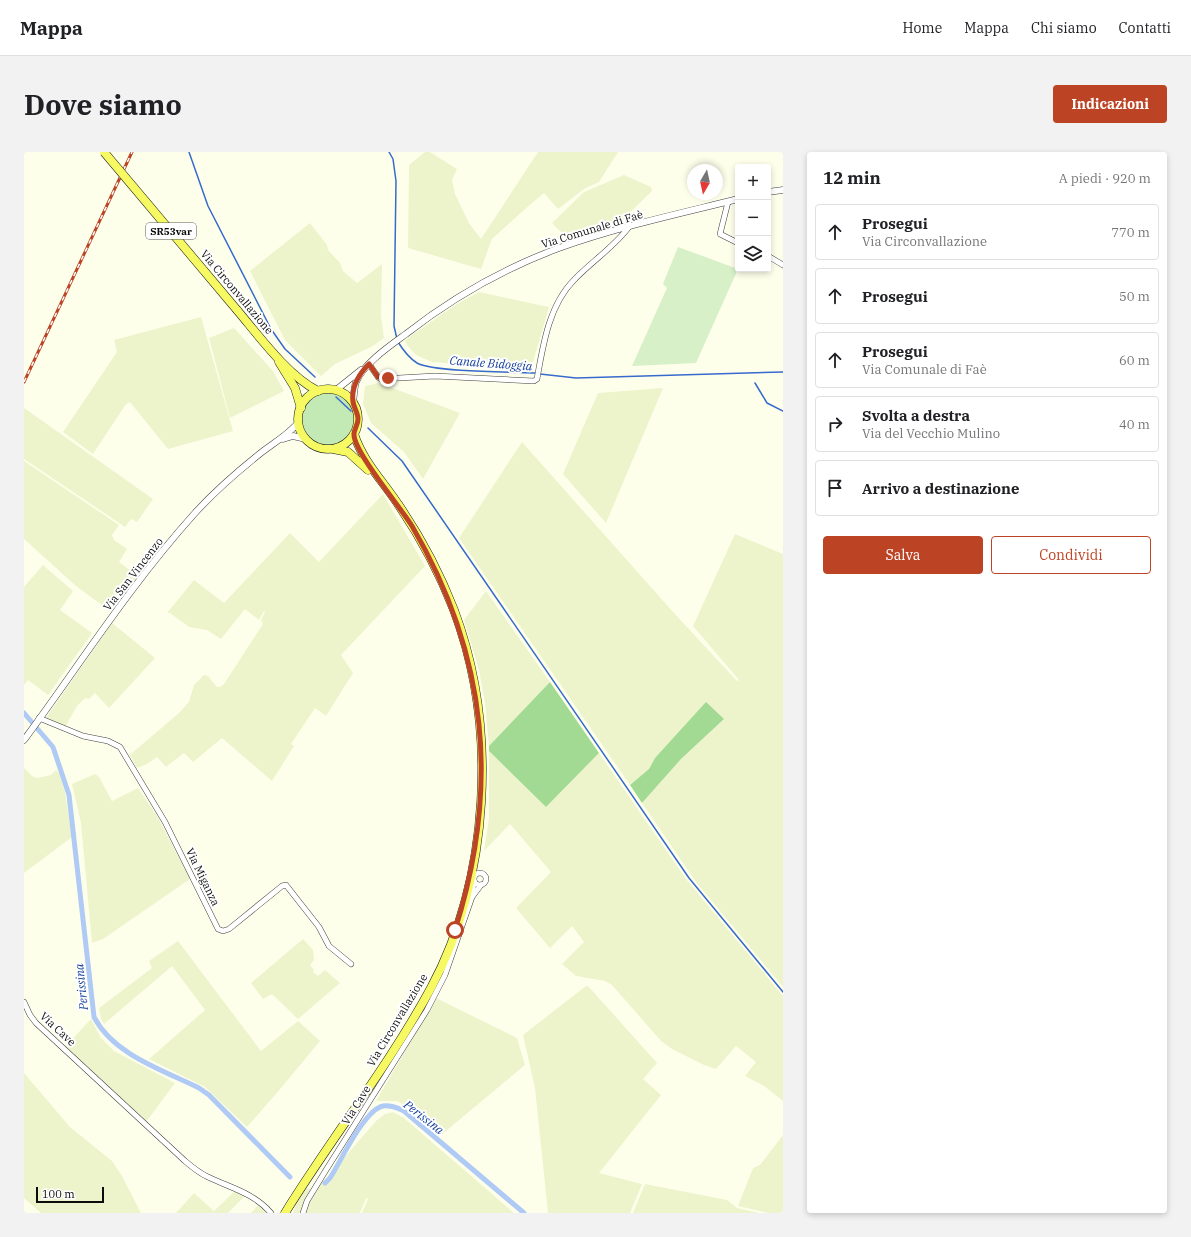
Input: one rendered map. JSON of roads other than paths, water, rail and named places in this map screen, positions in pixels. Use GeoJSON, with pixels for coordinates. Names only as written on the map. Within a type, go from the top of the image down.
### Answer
{"type":"FeatureCollection","features":[{"type":"Feature","properties":{"kind":"main road","name":"Via Circonvallazione"},"geometry":{"type":"LineString","coordinates":[[104,152],[275,355],[311,388],[318,391]]}},
{"type":"Feature","properties":{"kind":"main road","name":"Via Circonvallazione"},"geometry":{"type":"LineString","coordinates":[[275,355],[295,388],[301,408]]}},
{"type":"Feature","properties":{"kind":"main road"},"geometry":{"type":"LineString","coordinates":[[299,422],[306,439],[318,447],[332,449],[346,442],[354,434],[358,420],[353,403],[345,395],[336,390],[318,391],[308,398],[301,408]]}},
{"type":"Feature","properties":{"kind":"main road","name":"SR53var"},"geometry":{"type":"LineString","coordinates":[[299,422],[301,408]]}},
{"type":"Feature","properties":{"kind":"main road","name":"Via Circonvallazione"},"geometry":{"type":"LineString","coordinates":[[285,1213],[331,1146],[432,987],[465,901],[478,835],[482,776],[480,734],[473,682],[454,610],[438,575],[412,526],[364,457],[354,434]]}},
{"type":"Feature","properties":{"kind":"main road","name":"Via Circonvallazione"},"geometry":{"type":"LineString","coordinates":[[332,449],[348,452],[380,481]]}},
{"type":"Feature","properties":{"kind":"street"},"geometry":{"type":"LineString","coordinates":[[771,192],[783,190]]}},
{"type":"Feature","properties":{"kind":"street","name":"Via Comunale di Faè"},"geometry":{"type":"LineString","coordinates":[[353,403],[356,381],[367,367],[401,337],[463,295],[504,272],[560,248],[629,227],[735,200]]}},
{"type":"Feature","properties":{"kind":"street"},"geometry":{"type":"LineString","coordinates":[[728,202],[720,234],[735,242]]}},
{"type":"Feature","properties":{"kind":"street"},"geometry":{"type":"LineString","coordinates":[[367,367],[381,379],[435,376],[531,382],[537,379],[553,315],[562,294],[574,280],[629,227]]}},
{"type":"Feature","properties":{"kind":"street"},"geometry":{"type":"LineString","coordinates":[[771,258],[783,265]]}},
{"type":"Feature","properties":{"kind":"street","name":"Via Comunale di Faè"},"geometry":{"type":"LineString","coordinates":[[336,390],[359,371],[367,367]]}},
{"type":"Feature","properties":{"kind":"street","name":"Via San Vincenzo"},"geometry":{"type":"LineString","coordinates":[[24,740],[100,633],[195,513],[226,482],[265,450],[280,440],[299,422]]}},
{"type":"Feature","properties":{"kind":"street","name":"Via San Vincenzo"},"geometry":{"type":"LineString","coordinates":[[280,440],[293,436],[306,439]]}},
{"type":"Feature","properties":{"kind":"street","name":"Via Miganza"},"geometry":{"type":"LineString","coordinates":[[38,720],[82,736],[108,741],[120,747],[165,822],[206,903],[216,927],[223,931],[229,929],[282,886],[286,885],[319,927],[329,946],[350,964]]}},
{"type":"Feature","properties":{"kind":"street"},"geometry":{"type":"LineString","coordinates":[[476,874],[483,874],[486,881],[472,897],[476,874]]}},
{"type":"Feature","properties":{"kind":"street"},"geometry":{"type":"LineString","coordinates":[[474,881],[481,885]]}},
{"type":"Feature","properties":{"kind":"street","name":"Via Cave"},"geometry":{"type":"LineString","coordinates":[[303,1213],[311,1195],[427,1010],[445,975],[472,897]]}},
{"type":"Feature","properties":{"kind":"street","name":"Via Cave"},"geometry":{"type":"LineString","coordinates":[[24,1002],[30,1015],[36,1023],[185,1161],[208,1177],[246,1193],[260,1202],[271,1213]]}},
{"type":"Feature","properties":{"kind":"waterway"},"geometry":{"type":"LineString","coordinates":[[189,152],[208,206],[271,329],[285,349],[315,377]]}},
{"type":"Feature","properties":{"kind":"waterway","name":"Canale Bidoggia"},"geometry":{"type":"LineString","coordinates":[[389,152],[393,159],[396,181],[394,326],[397,339]]}},
{"type":"Feature","properties":{"kind":"waterway","name":"Canale Bidoggia"},"geometry":{"type":"LineString","coordinates":[[398,342],[411,359],[426,366],[456,370],[536,373]]}},
{"type":"Feature","properties":{"kind":"waterway","name":"Canale Bidoggia"},"geometry":{"type":"LineString","coordinates":[[540,374],[576,378],[783,372]]}},
{"type":"Feature","properties":{"kind":"waterway"},"geometry":{"type":"LineString","coordinates":[[755,383],[767,403],[783,411]]}},
{"type":"Feature","properties":{"kind":"waterway"},"geometry":{"type":"LineString","coordinates":[[336,397],[351,411]]}},
{"type":"Feature","properties":{"kind":"waterway"},"geometry":{"type":"LineString","coordinates":[[368,428],[402,461],[689,878],[783,992]]}},
{"type":"Feature","properties":{"kind":"waterway","name":"Perissina"},"geometry":{"type":"LineString","coordinates":[[24,713],[53,747],[69,795],[94,1017],[114,1042],[140,1060],[199,1088],[209,1095],[290,1177]]}},
{"type":"Feature","properties":{"kind":"waterway","name":"Perissina"},"geometry":{"type":"LineString","coordinates":[[325,1183],[330,1178],[354,1137],[368,1117],[383,1106],[389,1106],[404,1111],[524,1213]]}},
{"type":"Feature","properties":{"kind":"railway"},"geometry":{"type":"LineString","coordinates":[[24,382],[132,152]]}}]}
